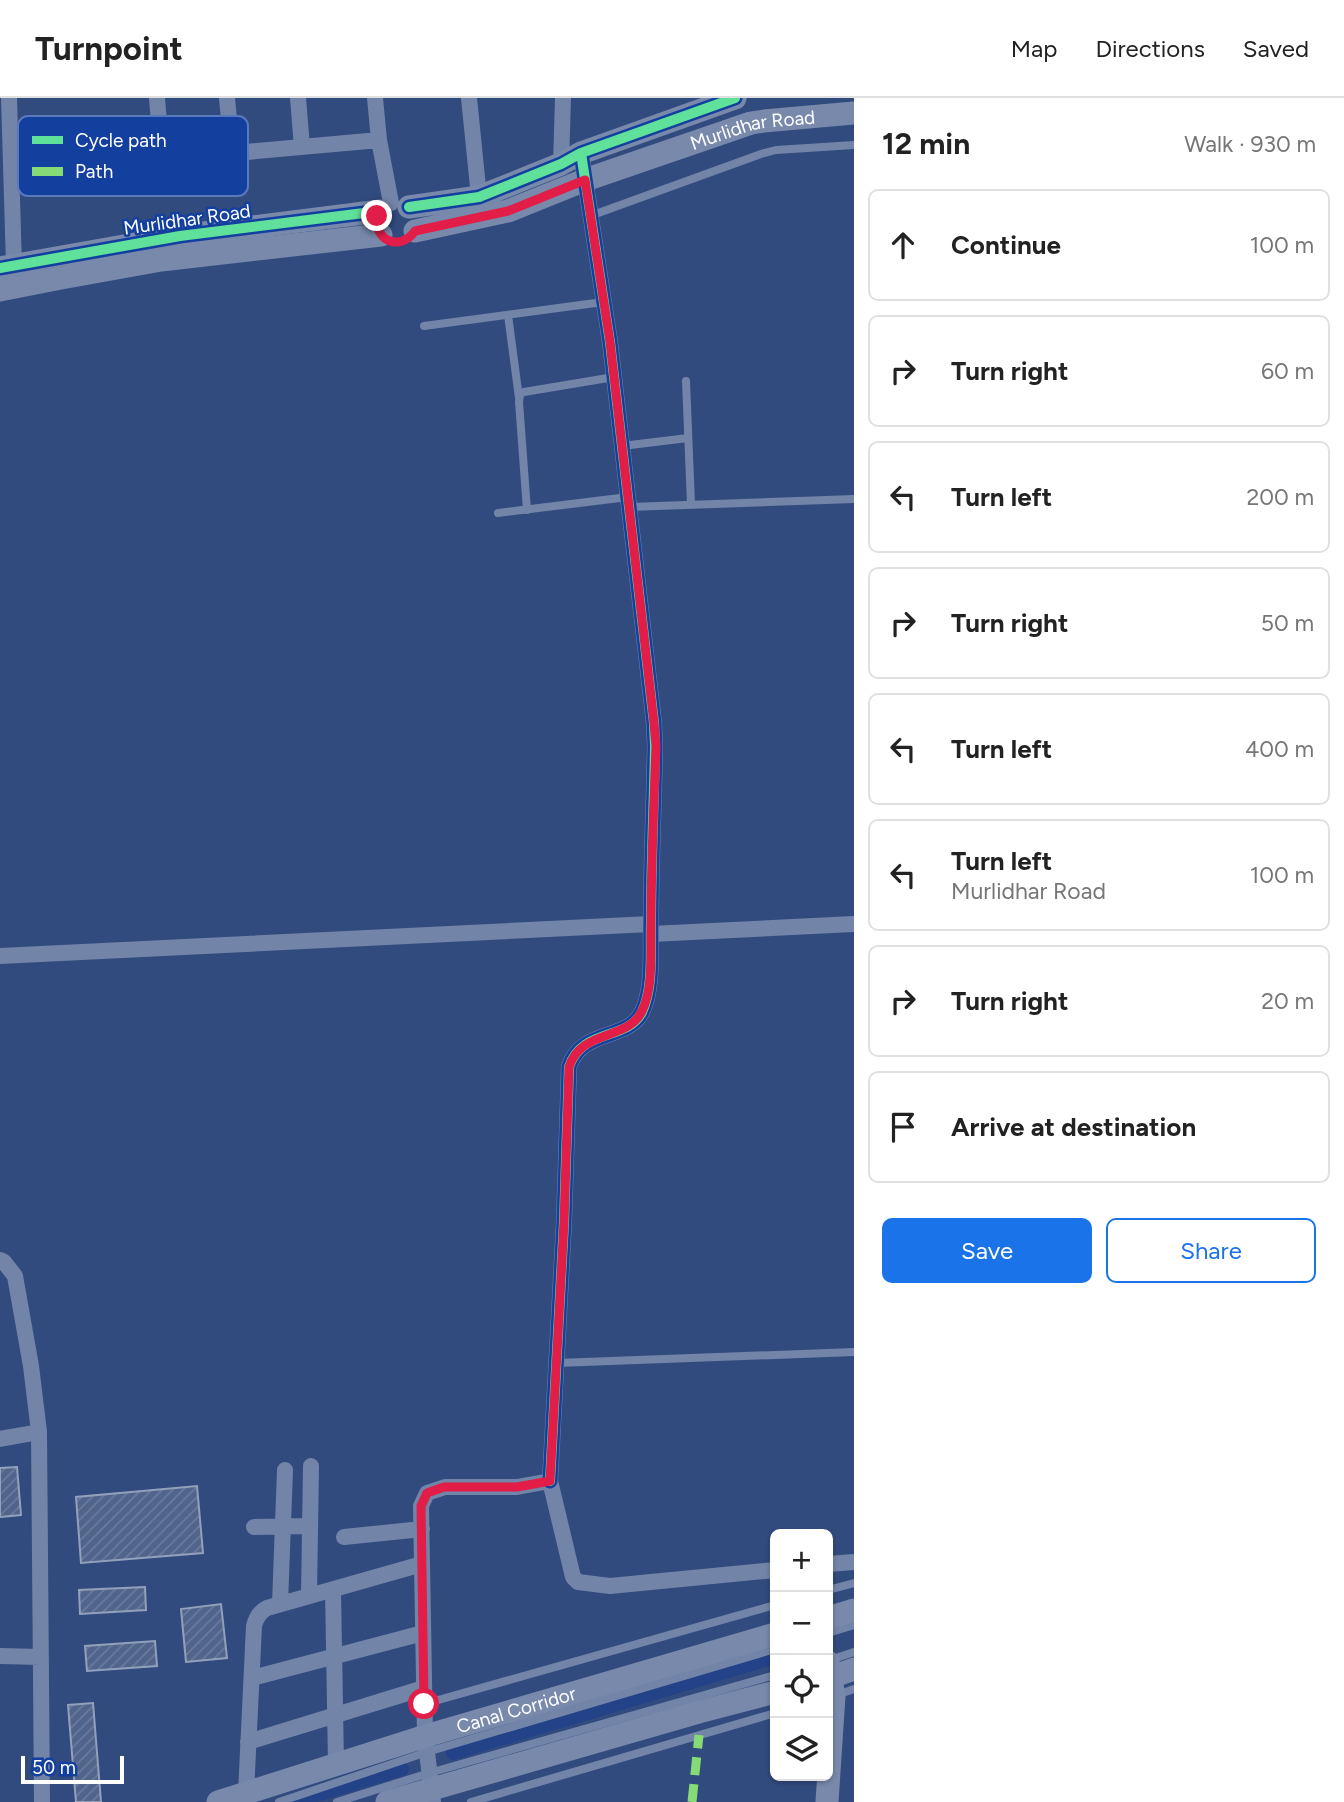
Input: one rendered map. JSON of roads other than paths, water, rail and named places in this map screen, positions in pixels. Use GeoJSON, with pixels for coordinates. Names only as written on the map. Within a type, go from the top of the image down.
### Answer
{"type":"FeatureCollection","features":[{"type":"Feature","properties":{"kind":"street"},"geometry":{"type":"LineString","coordinates":[[7,267],[9,98]]}},
{"type":"Feature","properties":{"kind":"street"},"geometry":{"type":"LineString","coordinates":[[157,98],[158,116]]}},
{"type":"Feature","properties":{"kind":"street"},"geometry":{"type":"LineString","coordinates":[[227,98],[229,116]]}},
{"type":"Feature","properties":{"kind":"street"},"geometry":{"type":"LineString","coordinates":[[298,98],[302,147]]}},
{"type":"Feature","properties":{"kind":"street"},"geometry":{"type":"LineString","coordinates":[[375,98],[393,207]]}},
{"type":"Feature","properties":{"kind":"street"},"geometry":{"type":"LineString","coordinates":[[469,98],[479,197]]}},
{"type":"Feature","properties":{"kind":"street"},"geometry":{"type":"LineString","coordinates":[[564,98],[571,158],[585,180],[614,377],[655,734],[648,992],[640,1016],[627,1027],[585,1044],[576,1051],[569,1067],[564,1235],[550,1481],[573,1577],[578,1582],[621,1586],[770,1571]]}},
{"type":"Feature","properties":{"kind":"street","name":"Murlidhar Road"},"geometry":{"type":"LineString","coordinates":[[7,267],[180,236],[479,197],[571,158],[735,98]]}},
{"type":"Feature","properties":{"kind":"street","name":"Murlidhar Road"},"geometry":{"type":"LineString","coordinates":[[415,231],[508,211],[585,180],[751,123],[854,113]]}},
{"type":"Feature","properties":{"kind":"street"},"geometry":{"type":"LineString","coordinates":[[248,152],[380,140]]}},
{"type":"Feature","properties":{"kind":"street"},"geometry":{"type":"LineString","coordinates":[[393,207],[416,218],[415,231],[399,242],[392,242],[381,235],[377,223],[393,207]]}},
{"type":"Feature","properties":{"kind":"street","name":"Murlidhar Road"},"geometry":{"type":"LineString","coordinates":[[0,290],[161,260],[381,235]]}},
{"type":"Feature","properties":{"kind":"street"},"geometry":{"type":"LineString","coordinates":[[0,956],[651,929],[854,924]]}},
{"type":"Feature","properties":{"kind":"street"},"geometry":{"type":"LineString","coordinates":[[0,1259],[15,1276],[29,1352],[39,1432],[42,1802]]}},
{"type":"Feature","properties":{"kind":"street"},"geometry":{"type":"LineString","coordinates":[[0,1439],[39,1432]]}},
{"type":"Feature","properties":{"kind":"street"},"geometry":{"type":"LineString","coordinates":[[309,1596],[311,1466]]}},
{"type":"Feature","properties":{"kind":"street"},"geometry":{"type":"LineString","coordinates":[[280,1604],[285,1470]]}},
{"type":"Feature","properties":{"kind":"street"},"geometry":{"type":"LineString","coordinates":[[431,1788],[424,1696],[421,1506],[427,1493],[444,1487],[517,1487],[550,1481]]}},
{"type":"Feature","properties":{"kind":"street"},"geometry":{"type":"LineString","coordinates":[[254,1527],[310,1526]]}},
{"type":"Feature","properties":{"kind":"street"},"geometry":{"type":"LineString","coordinates":[[344,1538],[422,1529]]}},
{"type":"Feature","properties":{"kind":"street"},"geometry":{"type":"LineString","coordinates":[[833,1564],[854,1562]]}},
{"type":"Feature","properties":{"kind":"street"},"geometry":{"type":"LineString","coordinates":[[246,1793],[251,1678],[256,1619],[261,1611],[422,1564]]}},
{"type":"Feature","properties":{"kind":"street"},"geometry":{"type":"LineString","coordinates":[[333,1590],[335,1765]]}},
{"type":"Feature","properties":{"kind":"street"},"geometry":{"type":"LineString","coordinates":[[833,1616],[854,1610]]}},
{"type":"Feature","properties":{"kind":"street"},"geometry":{"type":"LineString","coordinates":[[251,1678],[423,1633]]}},
{"type":"Feature","properties":{"kind":"street","name":"Canal Corridor"},"geometry":{"type":"LineString","coordinates":[[218,1802],[335,1765],[426,1744],[770,1636]]}},
{"type":"Feature","properties":{"kind":"street"},"geometry":{"type":"LineString","coordinates":[[0,1656],[41,1657]]}},
{"type":"Feature","properties":{"kind":"street"},"geometry":{"type":"LineString","coordinates":[[833,1680],[854,1669]]}},
{"type":"Feature","properties":{"kind":"street"},"geometry":{"type":"LineString","coordinates":[[387,1802],[770,1693]]}},
{"type":"Feature","properties":{"kind":"street"},"geometry":{"type":"LineString","coordinates":[[248,1742],[335,1716],[424,1696]]}},
{"type":"Feature","properties":{"kind":"street"},"geometry":{"type":"LineString","coordinates":[[827,1802],[831,1718]]}},
{"type":"Feature","properties":{"kind":"lane"},"geometry":{"type":"LineString","coordinates":[[590,216],[761,154],[776,150],[854,145]]}},
{"type":"Feature","properties":{"kind":"lane"},"geometry":{"type":"LineString","coordinates":[[424,326],[603,302]]}},
{"type":"Feature","properties":{"kind":"lane"},"geometry":{"type":"LineString","coordinates":[[508,315],[519,398],[527,510]]}},
{"type":"Feature","properties":{"kind":"lane"},"geometry":{"type":"LineString","coordinates":[[519,398],[524,392],[614,377]]}},
{"type":"Feature","properties":{"kind":"lane"},"geometry":{"type":"LineString","coordinates":[[686,381],[691,504]]}},
{"type":"Feature","properties":{"kind":"lane"},"geometry":{"type":"LineString","coordinates":[[622,446],[688,438]]}},
{"type":"Feature","properties":{"kind":"lane"},"geometry":{"type":"LineString","coordinates":[[498,513],[628,502],[691,504],[854,499]]}},
{"type":"Feature","properties":{"kind":"lane"},"geometry":{"type":"LineString","coordinates":[[557,1363],[854,1352]]}},
{"type":"Feature","properties":{"kind":"lane"},"geometry":{"type":"LineString","coordinates":[[833,1589],[854,1583]]}},
{"type":"Feature","properties":{"kind":"lane"},"geometry":{"type":"LineString","coordinates":[[424,1696],[770,1606]]}},
{"type":"Feature","properties":{"kind":"lane"},"geometry":{"type":"LineString","coordinates":[[833,1631],[854,1625]]}},
{"type":"Feature","properties":{"kind":"lane"},"geometry":{"type":"LineString","coordinates":[[279,1802],[426,1744],[770,1650]]}},
{"type":"Feature","properties":{"kind":"lane"},"geometry":{"type":"LineString","coordinates":[[833,1680],[854,1652]]}},
{"type":"Feature","properties":{"kind":"lane"},"geometry":{"type":"LineString","coordinates":[[337,1802],[431,1788],[770,1677]]}},
{"type":"Feature","properties":{"kind":"lane"},"geometry":{"type":"LineString","coordinates":[[471,1802],[770,1714]]}},
{"type":"Feature","properties":{"kind":"waterway"},"geometry":{"type":"LineString","coordinates":[[453,1753],[770,1658]]}},
{"type":"Feature","properties":{"kind":"waterway"},"geometry":{"type":"LineString","coordinates":[[293,1802],[402,1769]]}}]}
